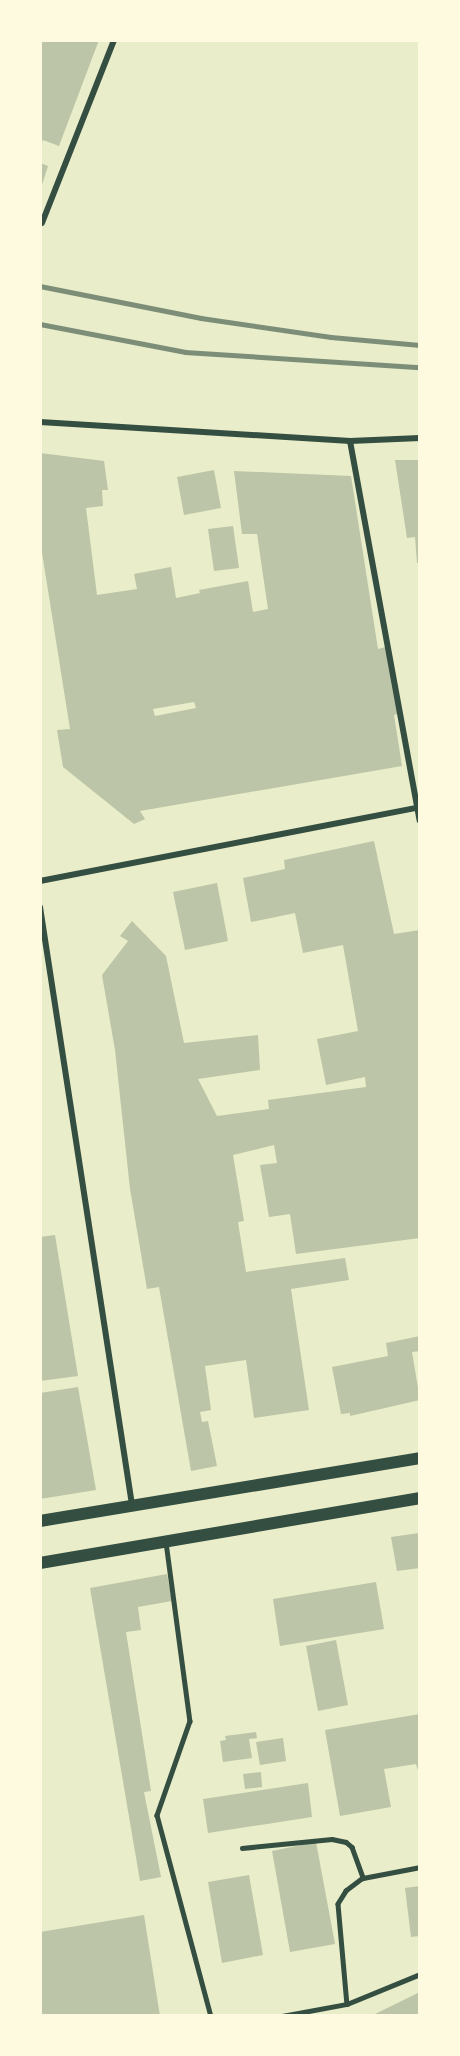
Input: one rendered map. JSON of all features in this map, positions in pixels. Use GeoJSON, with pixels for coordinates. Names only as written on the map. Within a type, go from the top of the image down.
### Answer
{"type":"FeatureCollection","features":[{"type":"Feature","properties":{"kind":"main road"},"geometry":{"type":"LineString","coordinates":[[40,1521],[420,1458]]}},
{"type":"Feature","properties":{"kind":"main road"},"geometry":{"type":"LineString","coordinates":[[40,1563],[420,1498]]}},
{"type":"Feature","properties":{"kind":"street"},"geometry":{"type":"LineString","coordinates":[[42,223],[114,40]]}},
{"type":"Feature","properties":{"kind":"street"},"geometry":{"type":"LineString","coordinates":[[40,422],[350,441],[420,438]]}},
{"type":"Feature","properties":{"kind":"street"},"geometry":{"type":"LineString","coordinates":[[350,441],[420,821]]}},
{"type":"Feature","properties":{"kind":"street"},"geometry":{"type":"LineString","coordinates":[[40,881],[418,807]]}},
{"type":"Feature","properties":{"kind":"street"},"geometry":{"type":"LineString","coordinates":[[40,907],[132,1505]]}},
{"type":"Feature","properties":{"kind":"lane"},"geometry":{"type":"LineString","coordinates":[[166,1542],[190,1721],[157,1815],[211,2016]]}},
{"type":"Feature","properties":{"kind":"lane"},"geometry":{"type":"LineString","coordinates":[[242,1848],[340,1840],[352,1847],[363,1878]]}},
{"type":"Feature","properties":{"kind":"lane"},"geometry":{"type":"LineString","coordinates":[[347,2004],[338,1904],[346,1891],[363,1878],[420,1867]]}},
{"type":"Feature","properties":{"kind":"lane"},"geometry":{"type":"LineString","coordinates":[[282,2016],[347,2004],[420,1974]]}},
{"type":"Feature","properties":{"kind":"building"},"geometry":{"type":"Polygon","coordinates":[[[40,40],[99,40],[59,146],[43,140],[40,146],[40,40]]]}},
{"type":"Feature","properties":{"kind":"building"},"geometry":{"type":"Polygon","coordinates":[[[40,163],[48,166],[41,188],[40,188],[40,163]]]}},
{"type":"Feature","properties":{"kind":"building"},"geometry":{"type":"Polygon","coordinates":[[[40,453],[104,461],[108,490],[102,490],[103,506],[86,508],[97,595],[137,589],[134,574],[171,567],[176,598],[200,593],[199,590],[248,581],[253,612],[268,609],[257,534],[242,534],[234,471],[351,476],[378,649],[386,647],[398,714],[394,715],[402,766],[140,811],[145,819],[134,824],[63,767],[57,730],[70,729],[40,540],[40,453]],[[194,702],[153,709],[155,716],[196,708],[194,702]]]}},
{"type":"Feature","properties":{"kind":"building"},"geometry":{"type":"Polygon","coordinates":[[[395,460],[420,460],[420,563],[417,563],[415,537],[407,538],[395,460]]]}},
{"type":"Feature","properties":{"kind":"building"},"geometry":{"type":"Polygon","coordinates":[[[214,470],[221,508],[184,515],[177,477],[214,470]]]}},
{"type":"Feature","properties":{"kind":"building"},"geometry":{"type":"Polygon","coordinates":[[[233,526],[239,568],[214,571],[208,529],[233,526]]]}},
{"type":"Feature","properties":{"kind":"building"},"geometry":{"type":"Polygon","coordinates":[[[374,841],[394,934],[420,930],[420,1238],[296,1254],[290,1214],[269,1217],[260,1165],[277,1163],[274,1145],[233,1155],[244,1221],[238,1222],[246,1272],[345,1258],[349,1280],[291,1289],[309,1410],[254,1418],[246,1360],[205,1366],[211,1410],[200,1412],[202,1422],[208,1421],[217,1466],[191,1471],[159,1287],[147,1289],[130,1189],[115,1050],[102,975],[128,941],[120,936],[132,921],[166,956],[184,1043],[258,1035],[260,1070],[198,1079],[217,1116],[269,1109],[268,1100],[366,1087],[365,1077],[326,1085],[317,1039],[358,1031],[343,945],[303,953],[295,913],[251,922],[243,878],[285,869],[284,860],[374,841]]]}},
{"type":"Feature","properties":{"kind":"building"},"geometry":{"type":"Polygon","coordinates":[[[217,883],[228,941],[185,950],[173,892],[217,883]]]}},
{"type":"Feature","properties":{"kind":"building"},"geometry":{"type":"Polygon","coordinates":[[[55,1235],[78,1376],[40,1381],[40,1237],[55,1235]]]}},
{"type":"Feature","properties":{"kind":"building"},"geometry":{"type":"Polygon","coordinates":[[[420,1336],[420,1351],[412,1352],[420,1400],[350,1416],[350,1413],[341,1414],[332,1367],[388,1356],[386,1343],[420,1336]]]}},
{"type":"Feature","properties":{"kind":"building"},"geometry":{"type":"Polygon","coordinates":[[[78,1387],[96,1490],[40,1499],[40,1393],[78,1387]]]}},
{"type":"Feature","properties":{"kind":"building"},"geometry":{"type":"Polygon","coordinates":[[[419,1533],[420,1568],[397,1571],[391,1537],[419,1533]]]}},
{"type":"Feature","properties":{"kind":"building"},"geometry":{"type":"Polygon","coordinates":[[[167,1574],[172,1601],[138,1607],[141,1630],[126,1632],[151,1791],[144,1792],[161,1877],[140,1881],[90,1588],[167,1574]]]}},
{"type":"Feature","properties":{"kind":"building"},"geometry":{"type":"Polygon","coordinates":[[[376,1582],[384,1629],[280,1646],[273,1599],[376,1582]]]}},
{"type":"Feature","properties":{"kind":"building"},"geometry":{"type":"Polygon","coordinates":[[[336,1640],[348,1705],[318,1711],[306,1646],[336,1640]]]}},
{"type":"Feature","properties":{"kind":"building"},"geometry":{"type":"Polygon","coordinates":[[[420,1714],[420,1777],[416,1764],[384,1769],[391,1807],[340,1816],[325,1730],[420,1714]]]}},
{"type":"Feature","properties":{"kind":"building"},"geometry":{"type":"Polygon","coordinates":[[[256,1732],[257,1738],[249,1739],[252,1758],[223,1762],[220,1741],[226,1740],[225,1736],[256,1732]]]}},
{"type":"Feature","properties":{"kind":"building"},"geometry":{"type":"Polygon","coordinates":[[[283,1738],[286,1761],[260,1765],[256,1742],[283,1738]]]}},
{"type":"Feature","properties":{"kind":"building"},"geometry":{"type":"Polygon","coordinates":[[[261,1772],[262,1787],[245,1789],[243,1774],[261,1772]]]}},
{"type":"Feature","properties":{"kind":"building"},"geometry":{"type":"Polygon","coordinates":[[[308,1783],[312,1817],[208,1833],[203,1799],[308,1783]]]}},
{"type":"Feature","properties":{"kind":"building"},"geometry":{"type":"Polygon","coordinates":[[[316,1842],[335,1944],[290,1952],[272,1851],[316,1842]]]}},
{"type":"Feature","properties":{"kind":"building"},"geometry":{"type":"Polygon","coordinates":[[[249,1875],[263,1955],[222,1963],[208,1882],[249,1875]]]}},
{"type":"Feature","properties":{"kind":"building"},"geometry":{"type":"Polygon","coordinates":[[[420,1886],[420,1936],[411,1937],[405,1888],[420,1886]]]}},
{"type":"Feature","properties":{"kind":"building"},"geometry":{"type":"Polygon","coordinates":[[[144,1915],[160,2016],[40,2016],[40,1932],[144,1915]]]}},
{"type":"Feature","properties":{"kind":"building"},"geometry":{"type":"Polygon","coordinates":[[[420,1992],[420,2014],[416,2016],[371,2016],[420,1992]]]}},
{"type":"Feature","properties":{"kind":"railway"},"geometry":{"type":"LineString","coordinates":[[40,286],[201,318],[331,337],[420,345]]}},
{"type":"Feature","properties":{"kind":"railway"},"geometry":{"type":"LineString","coordinates":[[40,324],[185,352],[420,367]]}}]}
